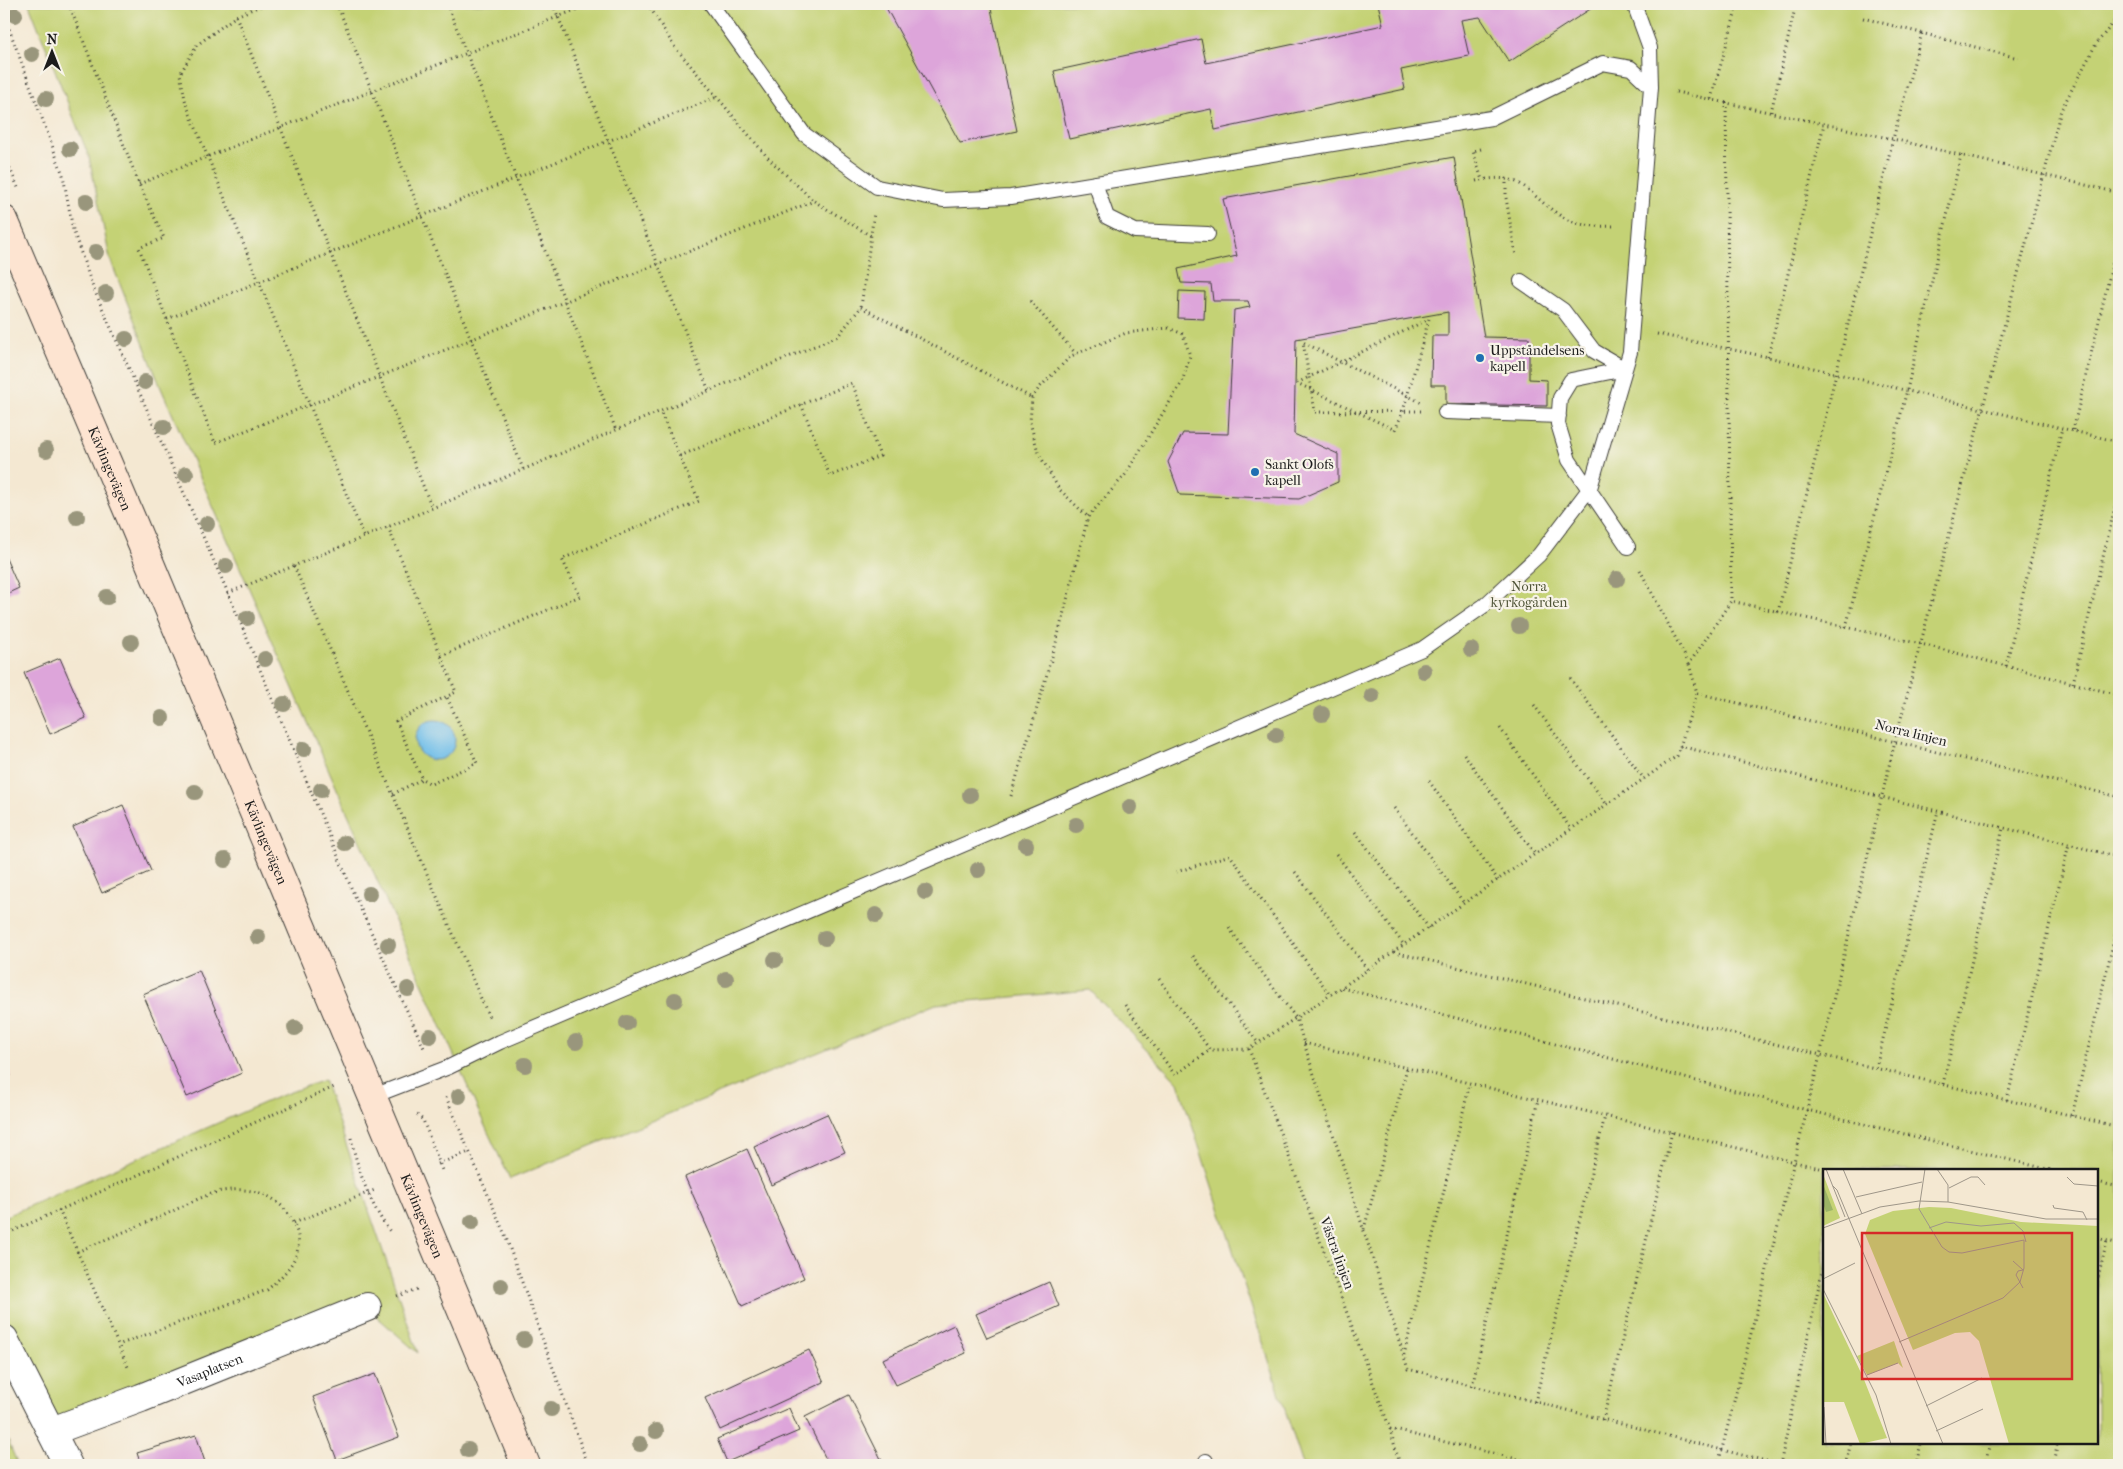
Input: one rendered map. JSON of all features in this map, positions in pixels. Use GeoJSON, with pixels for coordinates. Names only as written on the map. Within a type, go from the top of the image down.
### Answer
{"type":"FeatureCollection","features":[{"type":"Feature","properties":{"kind":"main road","name":"Kävlingevägen"},"geometry":{"type":"LineString","coordinates":[[4,220],[131,518],[371,1098],[407,1177],[526,1465]]}},
{"type":"Feature","properties":{"kind":"street","name":"Vasaplatsen"},"geometry":{"type":"LineString","coordinates":[[52,1431],[141,1398],[367,1308]]}},
{"type":"Feature","properties":{"kind":"street"},"geometry":{"type":"LineString","coordinates":[[4,1339],[68,1465]]}},
{"type":"Feature","properties":{"kind":"lane"},"geometry":{"type":"LineString","coordinates":[[711,4],[804,134],[877,187],[943,200],[1010,198],[1491,118],[1603,64],[1631,68],[1651,87]]}},
{"type":"Feature","properties":{"kind":"lane"},"geometry":{"type":"LineString","coordinates":[[371,1098],[449,1067],[500,1042],[1422,649],[1485,604],[1539,555],[1590,488],[1630,352],[1651,87],[1650,48],[1634,4]]}},
{"type":"Feature","properties":{"kind":"lane"},"geometry":{"type":"LineString","coordinates":[[1095,183],[1107,217],[1135,232],[1208,234]]}},
{"type":"Feature","properties":{"kind":"lane"},"geometry":{"type":"LineString","coordinates":[[1521,281],[1563,310],[1594,351],[1625,369]]}},
{"type":"Feature","properties":{"kind":"lane"},"geometry":{"type":"LineString","coordinates":[[1625,369],[1570,380],[1560,398],[1558,424],[1569,460],[1590,488],[1628,547]]}},
{"type":"Feature","properties":{"kind":"lane"},"geometry":{"type":"LineString","coordinates":[[1441,411],[1559,416]]}},
{"type":"Feature","properties":{"kind":"path"},"geometry":{"type":"LineString","coordinates":[[69,4],[140,184],[164,238],[140,248],[215,443],[814,201]]}},
{"type":"Feature","properties":{"kind":"path"},"geometry":{"type":"LineString","coordinates":[[265,4],[236,16],[197,45],[180,74],[186,104],[364,537]]}},
{"type":"Feature","properties":{"kind":"path"},"geometry":{"type":"LineString","coordinates":[[337,4],[523,469]]}},
{"type":"Feature","properties":{"kind":"path"},"geometry":{"type":"LineString","coordinates":[[447,4],[616,430]]}},
{"type":"Feature","properties":{"kind":"path"},"geometry":{"type":"LineString","coordinates":[[554,4],[709,391]]}},
{"type":"Feature","properties":{"kind":"path"},"geometry":{"type":"LineString","coordinates":[[140,184],[590,4]]}},
{"type":"Feature","properties":{"kind":"path"},"geometry":{"type":"LineString","coordinates":[[648,4],[674,46],[768,159],[814,201],[871,236]]}},
{"type":"Feature","properties":{"kind":"path"},"geometry":{"type":"LineString","coordinates":[[1711,99],[1738,4]]}},
{"type":"Feature","properties":{"kind":"path"},"geometry":{"type":"LineString","coordinates":[[1771,112],[1796,4]]}},
{"type":"Feature","properties":{"kind":"path"},"geometry":{"type":"LineString","coordinates":[[4,15],[63,175],[72,230],[92,285],[228,593],[353,892],[505,1235],[588,1465]]}},
{"type":"Feature","properties":{"kind":"path"},"geometry":{"type":"LineString","coordinates":[[236,16],[432,508]]}},
{"type":"Feature","properties":{"kind":"path"},"geometry":{"type":"LineString","coordinates":[[1718,1465],[1807,1110],[1896,741],[2043,174],[2061,110],[2096,44],[2119,16]]}},
{"type":"Feature","properties":{"kind":"path"},"geometry":{"type":"LineString","coordinates":[[1863,18],[2018,58]]}},
{"type":"Feature","properties":{"kind":"path"},"geometry":{"type":"LineString","coordinates":[[1778,612],[1893,139],[1922,33]]}},
{"type":"Feature","properties":{"kind":"path"},"geometry":{"type":"LineString","coordinates":[[1651,87],[1893,139],[2119,193]]}},
{"type":"Feature","properties":{"kind":"path"},"geometry":{"type":"LineString","coordinates":[[167,318],[717,97]]}},
{"type":"Feature","properties":{"kind":"path"},"geometry":{"type":"LineString","coordinates":[[1689,664],[1731,602],[1730,349],[1726,102]]}},
{"type":"Feature","properties":{"kind":"path"},"geometry":{"type":"LineString","coordinates":[[1476,121],[1483,148],[1473,151],[1482,180]]}},
{"type":"Feature","properties":{"kind":"path"},"geometry":{"type":"LineString","coordinates":[[1768,358],[1824,124]]}},
{"type":"Feature","properties":{"kind":"path"},"geometry":{"type":"LineString","coordinates":[[1846,627],[1907,390],[1961,156]]}},
{"type":"Feature","properties":{"kind":"path"},"geometry":{"type":"LineString","coordinates":[[1476,181],[1506,178],[1523,184],[1559,215],[1583,225],[1640,225]]}},
{"type":"Feature","properties":{"kind":"path"},"geometry":{"type":"LineString","coordinates":[[1506,178],[1506,198],[1521,281]]}},
{"type":"Feature","properties":{"kind":"path"},"geometry":{"type":"LineString","coordinates":[[228,593],[838,336],[861,307],[877,187]]}},
{"type":"Feature","properties":{"kind":"path"},"geometry":{"type":"LineString","coordinates":[[2073,430],[2119,236]]}},
{"type":"Feature","properties":{"kind":"path"},"geometry":{"type":"LineString","coordinates":[[1030,301],[1076,354]]}},
{"type":"Feature","properties":{"kind":"path"},"geometry":{"type":"LineString","coordinates":[[861,307],[1032,398]]}},
{"type":"Feature","properties":{"kind":"path"},"geometry":{"type":"LineString","coordinates":[[1429,318],[1403,411],[1395,430],[1297,383],[1309,377],[1341,362],[1429,318]]}},
{"type":"Feature","properties":{"kind":"path"},"geometry":{"type":"LineString","coordinates":[[1002,828],[1055,647],[1088,518],[1124,475],[1182,382],[1190,356],[1184,334],[1168,328],[1126,333],[1071,356],[1032,398],[1030,422],[1038,452],[1059,489],[1088,518]]}},
{"type":"Feature","properties":{"kind":"path"},"geometry":{"type":"LineString","coordinates":[[1632,328],[1907,390],[2119,442]]}},
{"type":"Feature","properties":{"kind":"path"},"geometry":{"type":"LineString","coordinates":[[1303,342],[1407,395],[1441,411],[1315,412],[1303,342]]}},
{"type":"Feature","properties":{"kind":"path"},"geometry":{"type":"LineString","coordinates":[[680,456],[801,404],[852,383],[880,456],[830,476],[801,404]]}},
{"type":"Feature","properties":{"kind":"path"},"geometry":{"type":"LineString","coordinates":[[442,656],[580,596],[562,559],[700,501],[660,411]]}},
{"type":"Feature","properties":{"kind":"path"},"geometry":{"type":"LineString","coordinates":[[2006,666],[2062,428]]}},
{"type":"Feature","properties":{"kind":"path"},"geometry":{"type":"LineString","coordinates":[[2073,683],[2119,490]]}},
{"type":"Feature","properties":{"kind":"path"},"geometry":{"type":"LineString","coordinates":[[388,527],[456,692],[446,695],[396,721],[422,779],[431,784],[477,763],[446,695]]}},
{"type":"Feature","properties":{"kind":"path"},"geometry":{"type":"LineString","coordinates":[[1125,1005],[1175,1075],[1210,1050],[1249,1049],[1368,970],[1677,756],[1697,694],[1689,664],[1628,547]]}},
{"type":"Feature","properties":{"kind":"path"},"geometry":{"type":"LineString","coordinates":[[294,566],[500,1042]]}},
{"type":"Feature","properties":{"kind":"path"},"geometry":{"type":"LineString","coordinates":[[1731,602],[1921,644],[2119,695]]}},
{"type":"Feature","properties":{"kind":"path"},"geometry":{"type":"LineString","coordinates":[[1570,678],[1644,779]]}},
{"type":"Feature","properties":{"kind":"path","name":"Norra linjen"},"geometry":{"type":"LineString","coordinates":[[1697,694],[1896,741],[2119,797]]}},
{"type":"Feature","properties":{"kind":"path"},"geometry":{"type":"LineString","coordinates":[[1534,705],[1607,805]]}},
{"type":"Feature","properties":{"kind":"path"},"geometry":{"type":"LineString","coordinates":[[1500,728],[1571,829]]}},
{"type":"Feature","properties":{"kind":"path"},"geometry":{"type":"LineString","coordinates":[[1680,746],[2119,857]]}},
{"type":"Feature","properties":{"kind":"path"},"geometry":{"type":"LineString","coordinates":[[1464,754],[1535,854]]}},
{"type":"Feature","properties":{"kind":"path"},"geometry":{"type":"LineString","coordinates":[[393,794],[422,779]]}},
{"type":"Feature","properties":{"kind":"path"},"geometry":{"type":"LineString","coordinates":[[1429,781],[1498,880]]}},
{"type":"Feature","properties":{"kind":"path"},"geometry":{"type":"LineString","coordinates":[[1394,808],[1464,904]]}},
{"type":"Feature","properties":{"kind":"path"},"geometry":{"type":"LineString","coordinates":[[1876,1068],[1938,812]]}},
{"type":"Feature","properties":{"kind":"path"},"geometry":{"type":"LineString","coordinates":[[1942,1084],[2002,828]]}},
{"type":"Feature","properties":{"kind":"path"},"geometry":{"type":"LineString","coordinates":[[1355,832],[1429,928]]}},
{"type":"Feature","properties":{"kind":"path"},"geometry":{"type":"LineString","coordinates":[[2007,1100],[2070,844]]}},
{"type":"Feature","properties":{"kind":"path"},"geometry":{"type":"LineString","coordinates":[[1336,854],[1404,945]]}},
{"type":"Feature","properties":{"kind":"path"},"geometry":{"type":"LineString","coordinates":[[1176,872],[1230,855],[1330,995]]}},
{"type":"Feature","properties":{"kind":"path"},"geometry":{"type":"LineString","coordinates":[[1295,872],[1368,970]]}},
{"type":"Feature","properties":{"kind":"path"},"geometry":{"type":"LineString","coordinates":[[2072,1116],[2119,920]]}},
{"type":"Feature","properties":{"kind":"path"},"geometry":{"type":"LineString","coordinates":[[1229,928],[1296,1018],[1408,1369],[1780,1465],[1823,1267]]}},
{"type":"Feature","properties":{"kind":"path"},"geometry":{"type":"LineString","coordinates":[[1393,952],[2119,1128]]}},
{"type":"Feature","properties":{"kind":"path"},"geometry":{"type":"LineString","coordinates":[[1193,956],[1258,1043]]}},
{"type":"Feature","properties":{"kind":"path"},"geometry":{"type":"LineString","coordinates":[[1159,980],[1210,1050]]}},
{"type":"Feature","properties":{"kind":"path"},"geometry":{"type":"LineString","coordinates":[[1341,988],[1807,1110],[2047,1169]]}},
{"type":"Feature","properties":{"kind":"path"},"geometry":{"type":"LineString","coordinates":[[1304,1042],[1824,1169]]}},
{"type":"Feature","properties":{"kind":"path","name":"Västra linjen"},"geometry":{"type":"LineString","coordinates":[[1249,1049],[1390,1428],[1400,1465]]}},
{"type":"Feature","properties":{"kind":"path"},"geometry":{"type":"LineString","coordinates":[[1364,1230],[1407,1068]]}},
{"type":"Feature","properties":{"kind":"path"},"geometry":{"type":"LineString","coordinates":[[1404,1355],[1470,1083]]}},
{"type":"Feature","properties":{"kind":"path"},"geometry":{"type":"LineString","coordinates":[[4,1235],[336,1086]]}},
{"type":"Feature","properties":{"kind":"path"},"geometry":{"type":"LineString","coordinates":[[1472,1386],[1538,1100]]}},
{"type":"Feature","properties":{"kind":"path"},"geometry":{"type":"LineString","coordinates":[[1535,1402],[1605,1116]]}},
{"type":"Feature","properties":{"kind":"path"},"geometry":{"type":"LineString","coordinates":[[1603,1420],[1672,1132]]}},
{"type":"Feature","properties":{"kind":"path"},"geometry":{"type":"LineString","coordinates":[[439,1164],[469,1152]]}},
{"type":"Feature","properties":{"kind":"path"},"geometry":{"type":"LineString","coordinates":[[2098,1182],[2119,1187]]}},
{"type":"Feature","properties":{"kind":"path"},"geometry":{"type":"LineString","coordinates":[[77,1252],[220,1191],[251,1190],[274,1199],[291,1216],[299,1236],[296,1255],[286,1274],[267,1290],[118,1344]]}},
{"type":"Feature","properties":{"kind":"path"},"geometry":{"type":"LineString","coordinates":[[294,1223],[369,1193]]}},
{"type":"Feature","properties":{"kind":"path"},"geometry":{"type":"LineString","coordinates":[[59,1210],[141,1398]]}},
{"type":"Feature","properties":{"kind":"path"},"geometry":{"type":"LineString","coordinates":[[2098,1238],[2119,1244]]}},
{"type":"Feature","properties":{"kind":"path"},"geometry":{"type":"LineString","coordinates":[[2098,1278],[2107,1241]]}},
{"type":"Feature","properties":{"kind":"path"},"geometry":{"type":"LineString","coordinates":[[1390,1428],[1542,1465]]}},
{"type":"Feature","properties":{"kind":"path"},"geometry":{"type":"LineString","coordinates":[[1845,1465],[1851,1444]]}},
{"type":"Feature","properties":{"kind":"path"},"geometry":{"type":"LineString","coordinates":[[1916,1465],[1921,1444]]}},
{"type":"Feature","properties":{"kind":"path"},"geometry":{"type":"LineString","coordinates":[[1985,1465],[1990,1444]]}},
{"type":"Feature","properties":{"kind":"path"},"geometry":{"type":"LineString","coordinates":[[2052,1465],[2058,1444]]}},
{"type":"Feature","properties":{"kind":"green space","name":"Norra kyrkogården"},"geometry":{"type":"Polygon","coordinates":[[[29,4],[2119,4],[2119,1465],[1303,1465],[1178,1082],[1090,990],[936,1004],[510,1179],[161,388],[110,259],[89,157],[29,4]]]}},
{"type":"Feature","properties":{"kind":"green space"},"geometry":{"type":"Polygon","coordinates":[[[324,1080],[418,1353],[367,1308],[52,1431],[4,1339],[4,1217],[277,1097],[324,1080]]]}},
{"type":"Feature","properties":{"kind":"green space"},"geometry":{"type":"Polygon","coordinates":[[[4,1431],[18,1465],[4,1465],[4,1431]]]}},
{"type":"Feature","properties":{"kind":"water"},"geometry":{"type":"Polygon","coordinates":[[[439,720],[446,723],[452,729],[455,740],[454,748],[446,757],[439,760],[431,760],[424,757],[416,748],[415,736],[418,729],[427,721],[439,720]]]}},
{"type":"Feature","properties":{"kind":"building"},"geometry":{"type":"Polygon","coordinates":[[[884,4],[990,4],[1017,131],[960,143],[884,4]]]}},
{"type":"Feature","properties":{"kind":"building"},"geometry":{"type":"Polygon","coordinates":[[[1378,4],[1457,4],[1458,7],[1470,4],[1598,4],[1509,62],[1480,17],[1461,20],[1469,56],[1401,70],[1405,89],[1215,130],[1211,109],[1069,139],[1054,71],[1201,39],[1206,63],[1383,25],[1378,4]]]}},
{"type":"Feature","properties":{"kind":"building"},"geometry":{"type":"Polygon","coordinates":[[[1454,157],[1484,337],[1529,338],[1529,379],[1547,380],[1547,406],[1446,404],[1446,385],[1431,385],[1432,336],[1448,336],[1448,312],[1296,339],[1294,434],[1338,454],[1338,482],[1299,499],[1180,495],[1168,462],[1183,433],[1228,434],[1234,310],[1250,307],[1248,301],[1213,301],[1211,284],[1181,283],[1178,269],[1237,256],[1223,199],[1454,157]]]}},
{"type":"Feature","properties":{"kind":"building"},"geometry":{"type":"Polygon","coordinates":[[[1179,291],[1205,292],[1204,319],[1178,318],[1179,291]]]}},
{"type":"Feature","properties":{"kind":"building"},"geometry":{"type":"Polygon","coordinates":[[[4,554],[19,588],[4,595],[4,554]]]}},
{"type":"Feature","properties":{"kind":"building"},"geometry":{"type":"Polygon","coordinates":[[[60,658],[86,718],[50,734],[24,673],[60,658]]]}},
{"type":"Feature","properties":{"kind":"building"},"geometry":{"type":"Polygon","coordinates":[[[123,805],[151,871],[102,893],[73,827],[123,805]]]}},
{"type":"Feature","properties":{"kind":"building"},"geometry":{"type":"Polygon","coordinates":[[[199,970],[242,1073],[187,1097],[143,994],[199,970]]]}},
{"type":"Feature","properties":{"kind":"building"},"geometry":{"type":"Polygon","coordinates":[[[4,1061],[11,1076],[4,1080],[4,1061]]]}},
{"type":"Feature","properties":{"kind":"building"},"geometry":{"type":"Polygon","coordinates":[[[827,1114],[845,1152],[771,1185],[754,1147],[827,1114]]]}},
{"type":"Feature","properties":{"kind":"building"},"geometry":{"type":"Polygon","coordinates":[[[747,1149],[804,1278],[742,1306],[685,1177],[747,1149]]]}},
{"type":"Feature","properties":{"kind":"building"},"geometry":{"type":"Polygon","coordinates":[[[1049,1282],[1059,1306],[987,1338],[976,1314],[1049,1282]]]}},
{"type":"Feature","properties":{"kind":"building"},"geometry":{"type":"Polygon","coordinates":[[[954,1325],[966,1353],[896,1385],[883,1359],[954,1325]]]}},
{"type":"Feature","properties":{"kind":"building"},"geometry":{"type":"Polygon","coordinates":[[[809,1350],[824,1382],[720,1430],[705,1398],[809,1350]]]}},
{"type":"Feature","properties":{"kind":"building"},"geometry":{"type":"Polygon","coordinates":[[[375,1374],[399,1437],[337,1460],[313,1397],[375,1374]]]}},
{"type":"Feature","properties":{"kind":"building"},"geometry":{"type":"Polygon","coordinates":[[[849,1395],[884,1465],[829,1465],[805,1417],[849,1395]]]}},
{"type":"Feature","properties":{"kind":"building"},"geometry":{"type":"Polygon","coordinates":[[[789,1408],[799,1431],[727,1462],[717,1439],[789,1408]]]}},
{"type":"Feature","properties":{"kind":"building"},"geometry":{"type":"Polygon","coordinates":[[[196,1435],[206,1465],[141,1465],[137,1453],[196,1435]]]}},
{"type":"Feature","properties":{"kind":"place","name":"Uppståndelsens kapell"},"geometry":{"type":"Point","coordinates":[1480,358]}},
{"type":"Feature","properties":{"kind":"place","name":"Sankt Olofs kapell"},"geometry":{"type":"Point","coordinates":[1255,472]}}]}
